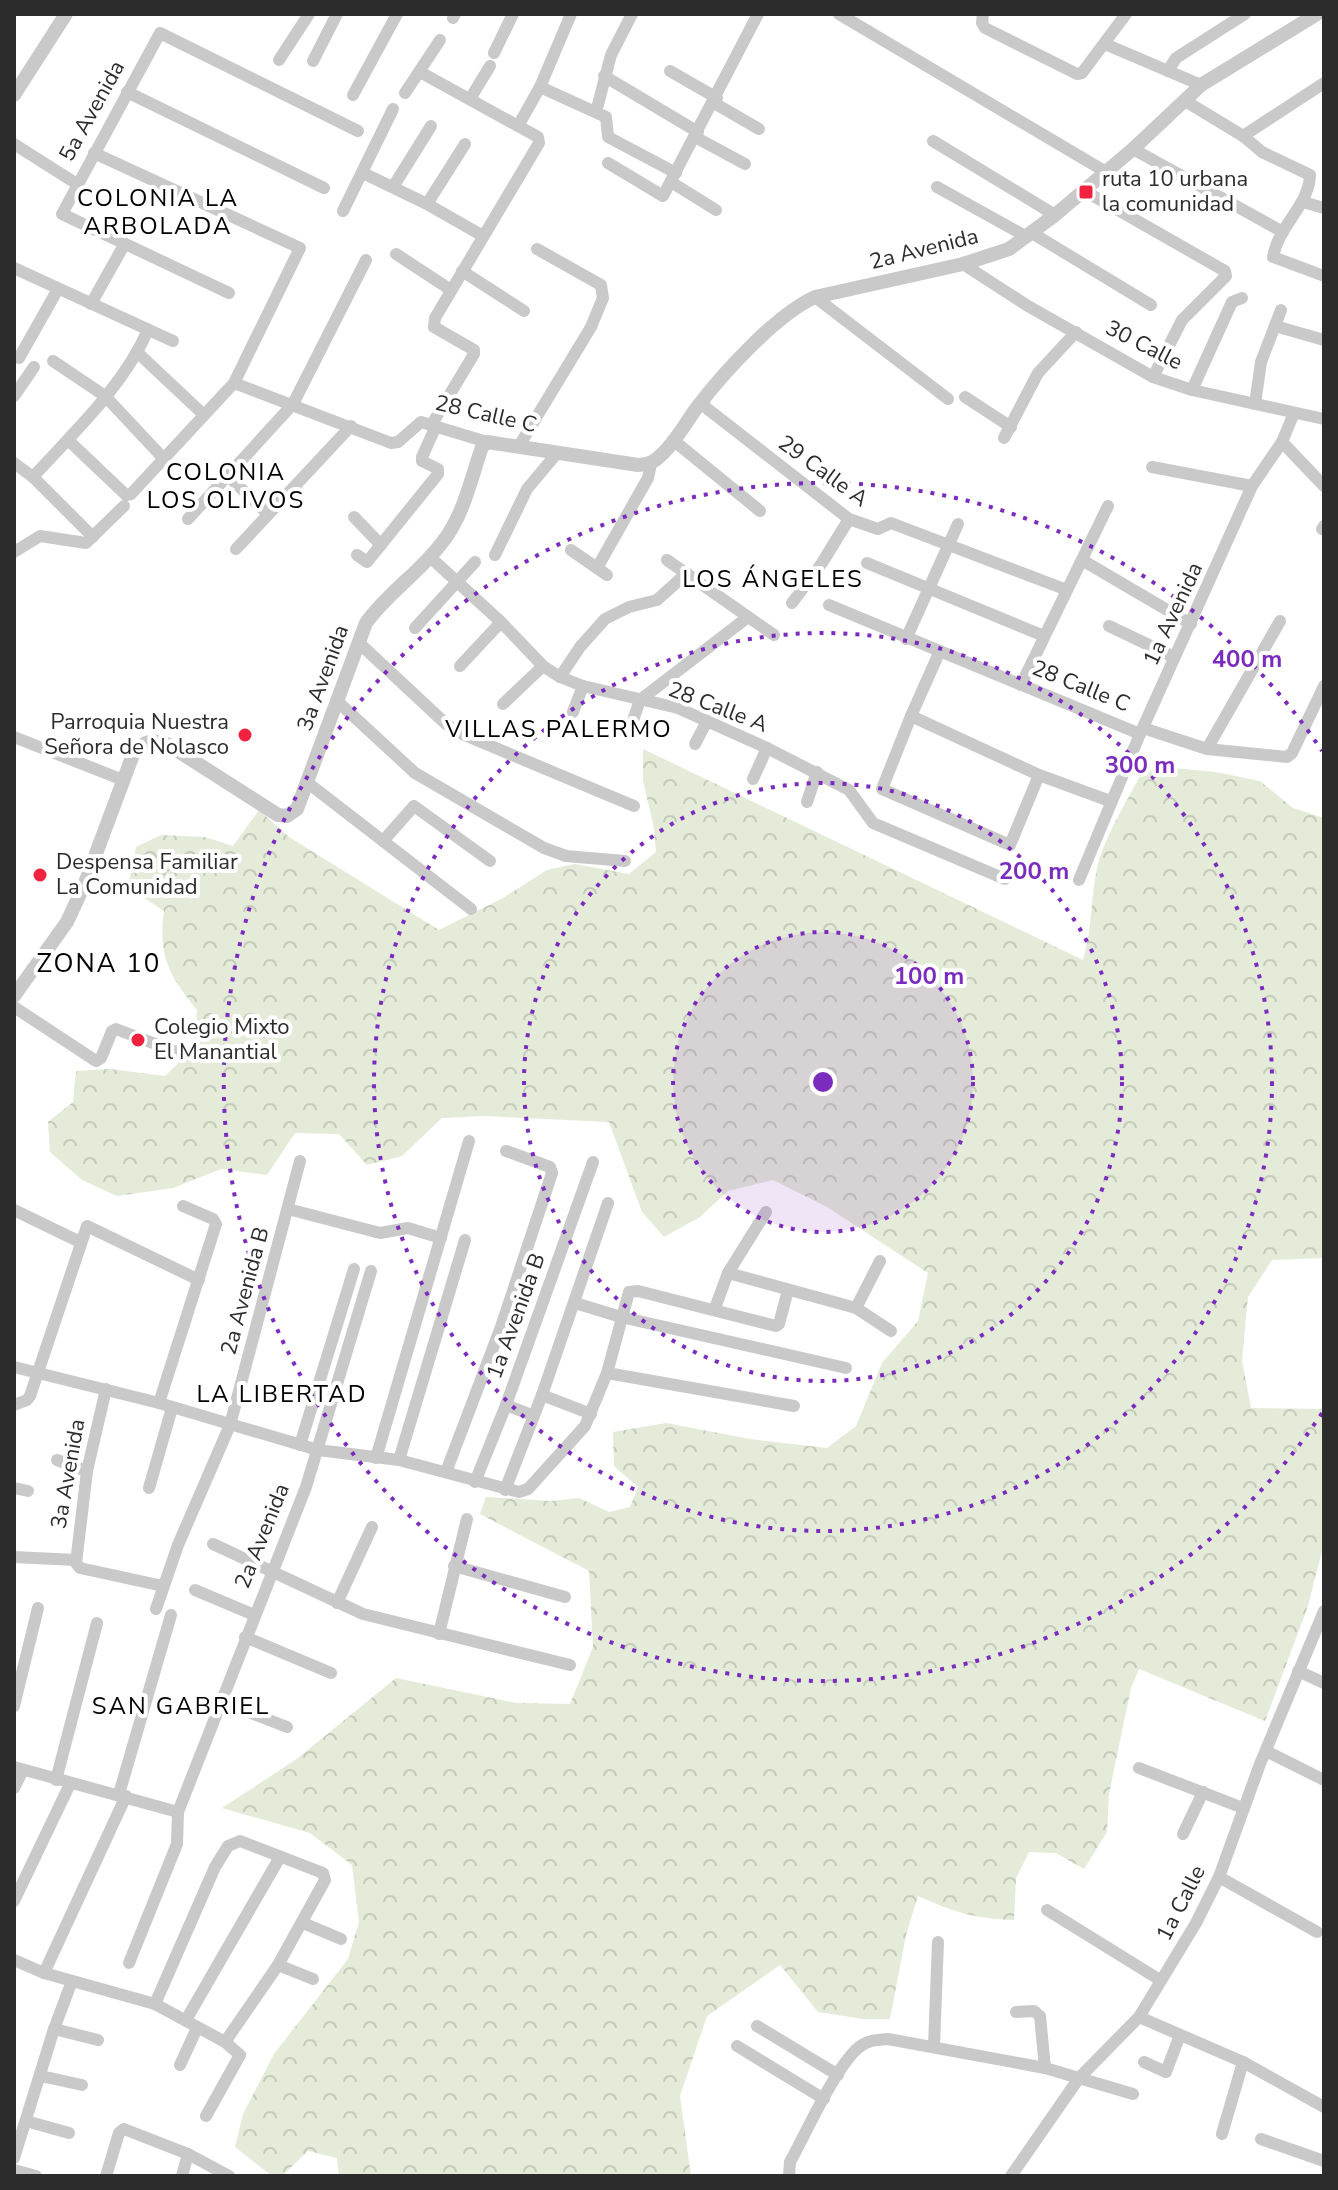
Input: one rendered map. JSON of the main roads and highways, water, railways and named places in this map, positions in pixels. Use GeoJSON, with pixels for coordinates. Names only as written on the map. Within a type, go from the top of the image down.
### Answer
{"type":"FeatureCollection","features":[{"type":"Feature","properties":{"kind":"place","name":"ruta 10 urbana la comunidad"},"geometry":{"type":"Point","coordinates":[1086,192]}},
{"type":"Feature","properties":{"kind":"place","name":"Parroquia Nuestra Señora de Nolasco"},"geometry":{"type":"Point","coordinates":[245,735]}},
{"type":"Feature","properties":{"kind":"place","name":"Despensa Familiar La Comunidad"},"geometry":{"type":"Point","coordinates":[40,875]}},
{"type":"Feature","properties":{"kind":"place","name":"Colegio Mixto El Manantial"},"geometry":{"type":"Point","coordinates":[138,1040]}},
{"type":"Feature","properties":{"kind":"district","name":"COLONIA LA ARBOLADA"},"geometry":{"type":"Point","coordinates":[158,212]}},
{"type":"Feature","properties":{"kind":"district","name":"COLONIA LOS OLIVOS"},"geometry":{"type":"Point","coordinates":[226,486]}},
{"type":"Feature","properties":{"kind":"district","name":"LOS ÁNGELES"},"geometry":{"type":"Point","coordinates":[773,579]}},
{"type":"Feature","properties":{"kind":"district","name":"VILLAS PALERMO"},"geometry":{"type":"Point","coordinates":[559,729]}},
{"type":"Feature","properties":{"kind":"district","name":"ZONA 10"},"geometry":{"type":"Point","coordinates":[99,963]}},
{"type":"Feature","properties":{"kind":"district","name":"LA LIBERTAD"},"geometry":{"type":"Point","coordinates":[282,1394]}},
{"type":"Feature","properties":{"kind":"district","name":"SAN GABRIEL"},"geometry":{"type":"Point","coordinates":[181,1706]}}]}
